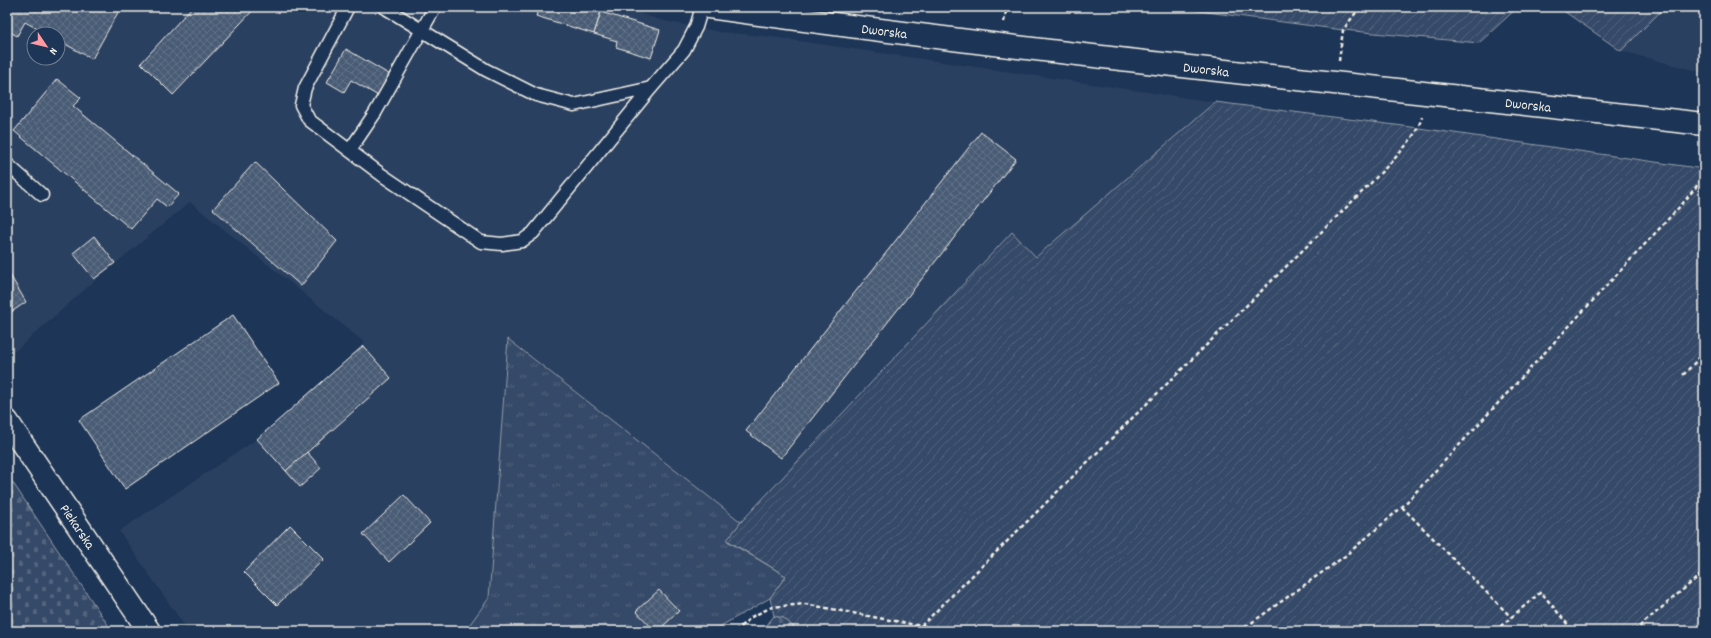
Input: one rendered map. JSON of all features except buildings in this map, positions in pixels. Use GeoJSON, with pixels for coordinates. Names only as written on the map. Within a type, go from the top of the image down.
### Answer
{"type":"FeatureCollection","features":[{"type":"Feature","properties":{"kind":"street","name":"Dworska"},"geometry":{"type":"LineString","coordinates":[[709,7],[866,29],[1157,64],[1704,124]]}},
{"type":"Feature","properties":{"kind":"street","name":"Piekarska"},"geometry":{"type":"LineString","coordinates":[[7,421],[149,631]]}},
{"type":"Feature","properties":{"kind":"lane"},"geometry":{"type":"LineString","coordinates":[[348,7],[305,88],[301,105],[309,120],[382,175],[481,242],[502,244],[522,241],[533,233],[651,88],[684,50],[696,27],[702,7]]}},
{"type":"Feature","properties":{"kind":"lane"},"geometry":{"type":"LineString","coordinates":[[384,7],[486,70],[536,95],[574,105],[651,88]]}},
{"type":"Feature","properties":{"kind":"lane"},"geometry":{"type":"LineString","coordinates":[[350,150],[375,113],[423,31],[435,7]]}},
{"type":"Feature","properties":{"kind":"lane"},"geometry":{"type":"LineString","coordinates":[[7,164],[42,195]]}},
{"type":"Feature","properties":{"kind":"path"},"geometry":{"type":"LineString","coordinates":[[1336,83],[1343,30],[1360,7]]}},
{"type":"Feature","properties":{"kind":"path"},"geometry":{"type":"LineString","coordinates":[[921,626],[1370,184],[1411,139],[1419,128],[1430,93]]}},
{"type":"Feature","properties":{"kind":"path"},"geometry":{"type":"LineString","coordinates":[[1240,631],[1345,556],[1402,507],[1677,209],[1704,177]]}},
{"type":"Feature","properties":{"kind":"path"},"geometry":{"type":"LineString","coordinates":[[1683,375],[1704,353]]}},
{"type":"Feature","properties":{"kind":"path"},"geometry":{"type":"LineString","coordinates":[[1402,507],[1510,617]]}},
{"type":"Feature","properties":{"kind":"path"},"geometry":{"type":"LineString","coordinates":[[1634,631],[1704,572]]}},
{"type":"Feature","properties":{"kind":"path"},"geometry":{"type":"LineString","coordinates":[[1495,631],[1541,592],[1573,631]]}},
{"type":"Feature","properties":{"kind":"path"},"geometry":{"type":"LineString","coordinates":[[735,631],[753,616],[772,607],[805,604],[921,626],[962,631]]}},
{"type":"Feature","properties":{"kind":"shaded area"},"geometry":{"type":"Polygon","coordinates":[[[7,7],[619,7],[664,21],[720,32],[765,36],[1215,102],[1036,257],[1011,233],[741,522],[508,339],[489,598],[465,631],[188,631],[119,531],[257,439],[365,343],[190,202],[98,278],[7,358],[7,7]]]}},
{"type":"Feature","properties":{"kind":"shaded area"},"geometry":{"type":"Polygon","coordinates":[[[1665,7],[1704,7],[1704,73],[1621,51],[1665,7]]]}},
{"type":"Feature","properties":{"kind":"green space"},"geometry":{"type":"Polygon","coordinates":[[[1169,7],[1518,7],[1479,43],[1343,30],[1169,7]]]}},
{"type":"Feature","properties":{"kind":"green space"},"geometry":{"type":"Polygon","coordinates":[[[1558,7],[1665,7],[1621,51],[1558,7]]]}},
{"type":"Feature","properties":{"kind":"green space"},"geometry":{"type":"Polygon","coordinates":[[[1215,102],[1419,128],[1704,169],[1704,631],[798,631],[784,618],[774,616],[770,598],[786,576],[727,540],[741,522],[1012,232],[1036,257],[1215,102]]]}},
{"type":"Feature","properties":{"kind":"green space"},"geometry":{"type":"Polygon","coordinates":[[[508,339],[741,522],[727,541],[786,576],[770,598],[712,631],[465,631],[489,598],[508,339]]]}},
{"type":"Feature","properties":{"kind":"green space"},"geometry":{"type":"Polygon","coordinates":[[[7,474],[112,631],[7,631],[7,474]]]}},
{"type":"Feature","properties":{"kind":"green space"},"geometry":{"type":"Polygon","coordinates":[[[774,616],[784,618],[798,631],[762,631],[774,616]]]}}]}
